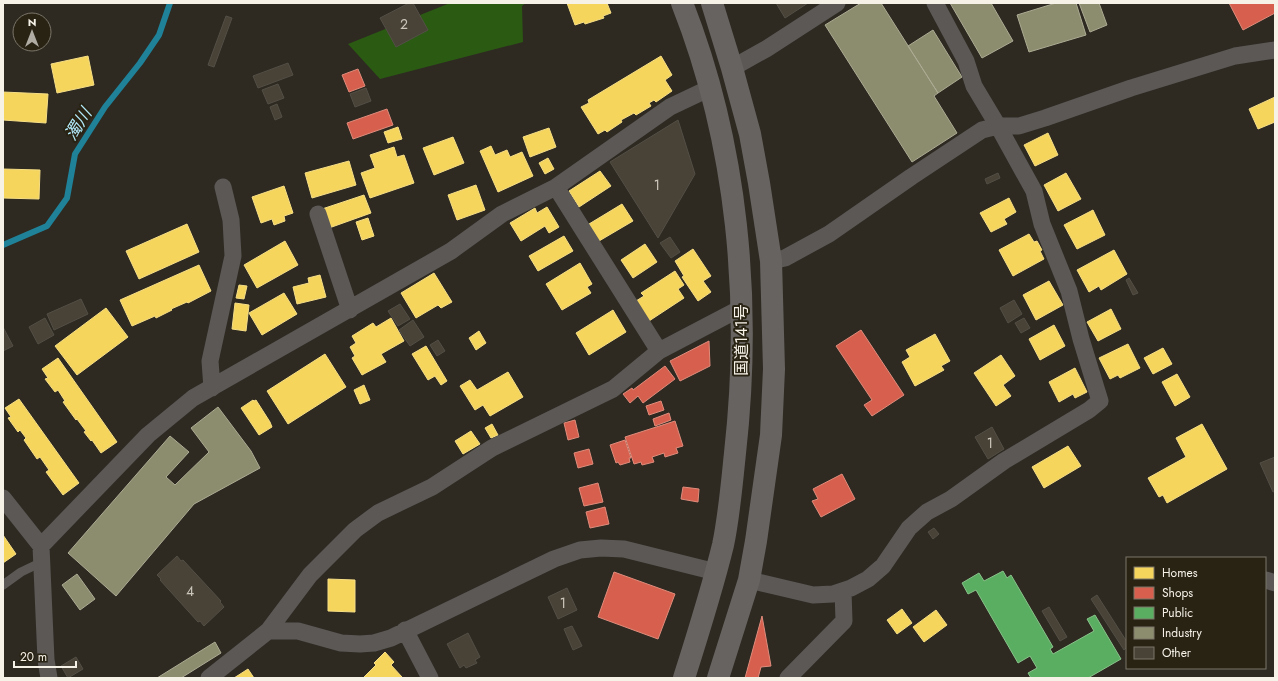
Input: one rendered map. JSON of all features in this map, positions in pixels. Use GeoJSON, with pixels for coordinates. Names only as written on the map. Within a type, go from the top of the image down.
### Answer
{"type":"FeatureCollection","features":[{"type":"Feature","properties":{"kind":"highway","name":"国道141号"},"geometry":{"type":"LineString","coordinates":[[682,3],[690,22],[710,88],[725,153],[740,259],[743,352],[740,410],[733,476],[723,544],[706,610],[684,678]]}},
{"type":"Feature","properties":{"kind":"highway","name":"国道141号"},"geometry":{"type":"LineString","coordinates":[[712,3],[750,134],[759,183],[770,260],[774,369],[771,435],[749,580],[718,678]]}},
{"type":"Feature","properties":{"kind":"street"},"geometry":{"type":"LineString","coordinates":[[732,68],[766,49],[837,3]]}},
{"type":"Feature","properties":{"kind":"street"},"geometry":{"type":"LineString","coordinates":[[749,580],[813,595],[833,594],[851,588],[868,579],[883,566],[908,528],[927,512],[951,499],[1004,461],[1089,410],[1100,401],[1081,339],[1069,291],[1042,224],[1034,191],[974,86],[966,61],[935,3]]}},
{"type":"Feature","properties":{"kind":"street"},"geometry":{"type":"LineString","coordinates":[[770,260],[785,258],[829,234],[982,130],[998,126],[1019,126],[1131,88],[1235,56],[1275,50]]}},
{"type":"Feature","properties":{"kind":"street"},"geometry":{"type":"LineString","coordinates":[[41,554],[148,435],[193,398],[350,310],[451,251],[502,214],[556,187],[670,108],[710,88]]}},
{"type":"Feature","properties":{"kind":"street"},"geometry":{"type":"LineString","coordinates":[[212,388],[210,361],[233,256],[231,220],[223,187]]}},
{"type":"Feature","properties":{"kind":"street"},"geometry":{"type":"LineString","coordinates":[[556,187],[659,351]]}},
{"type":"Feature","properties":{"kind":"street"},"geometry":{"type":"LineString","coordinates":[[318,214],[350,310]]}},
{"type":"Feature","properties":{"kind":"street"},"geometry":{"type":"LineString","coordinates":[[209,678],[268,631],[310,576],[355,530],[372,517],[432,487],[492,448],[613,389],[659,351],[742,308]]}},
{"type":"Feature","properties":{"kind":"street"},"geometry":{"type":"LineString","coordinates":[[3,498],[41,554],[46,660],[49,678]]}},
{"type":"Feature","properties":{"kind":"street"},"geometry":{"type":"LineString","coordinates":[[268,631],[298,631],[341,643],[374,643],[390,638],[554,559],[580,550],[601,548],[624,549],[716,572]]}},
{"type":"Feature","properties":{"kind":"street"},"geometry":{"type":"LineString","coordinates":[[788,678],[844,621],[843,591]]}},
{"type":"Feature","properties":{"kind":"street"},"geometry":{"type":"LineString","coordinates":[[405,630],[430,678]]}},
{"type":"Feature","properties":{"kind":"lane"},"geometry":{"type":"LineString","coordinates":[[3,585],[21,572],[41,554]]}},
{"type":"Feature","properties":{"kind":"green space"},"geometry":{"type":"Polygon","coordinates":[[[450,3],[526,3],[522,6],[523,42],[380,79],[348,44],[450,3]]]}},
{"type":"Feature","properties":{"kind":"building: Homes"},"geometry":{"type":"Polygon","coordinates":[[[567,3],[607,3],[611,13],[603,16],[604,18],[585,24],[584,22],[575,25],[567,3]]]}},
{"type":"Feature","properties":{"kind":"building: Homes"},"geometry":{"type":"Polygon","coordinates":[[[88,56],[94,85],[57,93],[51,64],[88,56]]]}},
{"type":"Feature","properties":{"kind":"building: Homes"},"geometry":{"type":"Polygon","coordinates":[[[661,56],[672,75],[665,80],[672,91],[656,102],[654,100],[649,103],[651,106],[636,115],[634,113],[621,120],[622,122],[607,132],[605,130],[598,134],[581,107],[589,103],[588,100],[661,56]]]}},
{"type":"Feature","properties":{"kind":"building: Homes"},"geometry":{"type":"Polygon","coordinates":[[[3,92],[48,94],[46,123],[3,120],[3,92]]]}},
{"type":"Feature","properties":{"kind":"building: Homes"},"geometry":{"type":"Polygon","coordinates":[[[1275,97],[1275,122],[1258,129],[1249,109],[1275,97]]]}},
{"type":"Feature","properties":{"kind":"building: Homes"},"geometry":{"type":"Polygon","coordinates":[[[398,127],[402,139],[388,143],[384,132],[398,127]]]}},
{"type":"Feature","properties":{"kind":"building: Homes"},"geometry":{"type":"Polygon","coordinates":[[[549,128],[556,147],[530,157],[523,137],[549,128]]]}},
{"type":"Feature","properties":{"kind":"building: Homes"},"geometry":{"type":"Polygon","coordinates":[[[1048,133],[1058,155],[1035,166],[1024,145],[1048,133]]]}},
{"type":"Feature","properties":{"kind":"building: Homes"},"geometry":{"type":"Polygon","coordinates":[[[453,137],[464,163],[434,175],[423,148],[453,137]]]}},
{"type":"Feature","properties":{"kind":"building: Homes"},"geometry":{"type":"Polygon","coordinates":[[[491,146],[495,155],[507,150],[510,157],[522,152],[533,176],[498,192],[480,151],[491,146]]]}},
{"type":"Feature","properties":{"kind":"building: Homes"},"geometry":{"type":"Polygon","coordinates":[[[394,147],[397,157],[404,155],[414,183],[370,198],[361,173],[375,168],[370,155],[394,147]]]}},
{"type":"Feature","properties":{"kind":"building: Homes"},"geometry":{"type":"Polygon","coordinates":[[[548,158],[554,169],[545,174],[539,163],[548,158]]]}},
{"type":"Feature","properties":{"kind":"building: Homes"},"geometry":{"type":"Polygon","coordinates":[[[349,161],[356,185],[312,198],[305,173],[349,161]]]}},
{"type":"Feature","properties":{"kind":"building: Homes"},"geometry":{"type":"Polygon","coordinates":[[[3,169],[40,170],[39,199],[3,198],[3,169]]]}},
{"type":"Feature","properties":{"kind":"building: Homes"},"geometry":{"type":"Polygon","coordinates":[[[600,171],[611,186],[579,207],[569,191],[600,171]]]}},
{"type":"Feature","properties":{"kind":"building: Homes"},"geometry":{"type":"Polygon","coordinates":[[[1066,173],[1081,199],[1058,211],[1044,185],[1066,173]]]}},
{"type":"Feature","properties":{"kind":"building: Homes"},"geometry":{"type":"Polygon","coordinates":[[[476,185],[485,210],[457,220],[448,195],[476,185]]]}},
{"type":"Feature","properties":{"kind":"building: Homes"},"geometry":{"type":"Polygon","coordinates":[[[284,186],[293,213],[284,216],[285,221],[274,225],[272,219],[261,223],[252,197],[284,186]]]}},
{"type":"Feature","properties":{"kind":"building: Homes"},"geometry":{"type":"Polygon","coordinates":[[[364,195],[371,213],[329,228],[322,209],[364,195]]]}},
{"type":"Feature","properties":{"kind":"building: Homes"},"geometry":{"type":"Polygon","coordinates":[[[1009,198],[1016,212],[1004,219],[1007,224],[991,232],[980,213],[1009,198]]]}},
{"type":"Feature","properties":{"kind":"building: Homes"},"geometry":{"type":"Polygon","coordinates":[[[622,204],[633,221],[599,241],[589,224],[622,204]]]}},
{"type":"Feature","properties":{"kind":"building: Homes"},"geometry":{"type":"Polygon","coordinates":[[[547,207],[559,227],[549,233],[545,226],[521,241],[510,223],[535,208],[537,213],[547,207]]]}},
{"type":"Feature","properties":{"kind":"building: Homes"},"geometry":{"type":"Polygon","coordinates":[[[1093,210],[1105,235],[1077,249],[1064,225],[1093,210]]]}},
{"type":"Feature","properties":{"kind":"building: Homes"},"geometry":{"type":"Polygon","coordinates":[[[368,218],[374,236],[362,240],[356,222],[368,218]]]}},
{"type":"Feature","properties":{"kind":"building: Homes"},"geometry":{"type":"Polygon","coordinates":[[[187,224],[199,252],[139,279],[126,251],[187,224]]]}},
{"type":"Feature","properties":{"kind":"building: Homes"},"geometry":{"type":"Polygon","coordinates":[[[1029,234],[1034,242],[1037,241],[1042,250],[1040,251],[1044,259],[1013,276],[999,250],[1029,234]]]}},
{"type":"Feature","properties":{"kind":"building: Homes"},"geometry":{"type":"Polygon","coordinates":[[[564,236],[573,251],[538,271],[529,256],[564,236]]]}},
{"type":"Feature","properties":{"kind":"building: Homes"},"geometry":{"type":"Polygon","coordinates":[[[285,241],[298,265],[257,288],[244,265],[285,241]]]}},
{"type":"Feature","properties":{"kind":"building: Homes"},"geometry":{"type":"Polygon","coordinates":[[[645,244],[657,262],[633,278],[621,260],[645,244]]]}},
{"type":"Feature","properties":{"kind":"building: Homes"},"geometry":{"type":"Polygon","coordinates":[[[693,249],[711,276],[703,281],[711,292],[698,301],[682,277],[684,276],[675,261],[693,249]]]}},
{"type":"Feature","properties":{"kind":"building: Homes"},"geometry":{"type":"Polygon","coordinates":[[[1114,250],[1127,274],[1101,290],[1099,286],[1089,292],[1077,270],[1114,250]]]}},
{"type":"Feature","properties":{"kind":"building: Homes"},"geometry":{"type":"Polygon","coordinates":[[[580,263],[592,284],[587,287],[591,293],[562,310],[546,284],[580,263]]]}},
{"type":"Feature","properties":{"kind":"building: Homes"},"geometry":{"type":"Polygon","coordinates":[[[199,265],[211,291],[188,303],[187,302],[171,309],[172,310],[156,318],[155,316],[132,326],[120,300],[199,265]]]}},
{"type":"Feature","properties":{"kind":"building: Homes"},"geometry":{"type":"Polygon","coordinates":[[[675,271],[684,285],[678,289],[684,298],[649,321],[636,301],[644,296],[641,293],[675,271]]]}},
{"type":"Feature","properties":{"kind":"building: Homes"},"geometry":{"type":"Polygon","coordinates":[[[434,273],[452,302],[441,308],[438,305],[416,318],[401,293],[434,273]]]}},
{"type":"Feature","properties":{"kind":"building: Homes"},"geometry":{"type":"Polygon","coordinates":[[[320,275],[326,297],[297,304],[293,287],[309,283],[308,278],[320,275]]]}},
{"type":"Feature","properties":{"kind":"building: Homes"},"geometry":{"type":"Polygon","coordinates":[[[1049,281],[1063,305],[1036,320],[1023,295],[1049,281]]]}},
{"type":"Feature","properties":{"kind":"building: Homes"},"geometry":{"type":"Polygon","coordinates":[[[239,285],[247,286],[244,299],[236,298],[239,285]]]}},
{"type":"Feature","properties":{"kind":"building: Homes"},"geometry":{"type":"Polygon","coordinates":[[[284,293],[297,314],[262,335],[249,313],[284,293]]]}},
{"type":"Feature","properties":{"kind":"building: Homes"},"geometry":{"type":"Polygon","coordinates":[[[235,303],[249,305],[246,331],[232,329],[235,303]]]}},
{"type":"Feature","properties":{"kind":"building: Homes"},"geometry":{"type":"Polygon","coordinates":[[[106,308],[128,337],[77,375],[55,346],[106,308]]]}},
{"type":"Feature","properties":{"kind":"building: Homes"},"geometry":{"type":"Polygon","coordinates":[[[1111,309],[1121,329],[1098,341],[1087,322],[1111,309]]]}},
{"type":"Feature","properties":{"kind":"building: Homes"},"geometry":{"type":"Polygon","coordinates":[[[613,310],[626,332],[589,355],[576,333],[613,310]]]}},
{"type":"Feature","properties":{"kind":"building: Homes"},"geometry":{"type":"Polygon","coordinates":[[[391,318],[404,341],[381,354],[386,362],[362,375],[352,358],[355,356],[350,347],[356,343],[352,336],[373,323],[376,327],[391,318]]]}},
{"type":"Feature","properties":{"kind":"building: Homes"},"geometry":{"type":"Polygon","coordinates":[[[1054,325],[1065,346],[1040,360],[1029,339],[1054,325]]]}},
{"type":"Feature","properties":{"kind":"building: Homes"},"geometry":{"type":"Polygon","coordinates":[[[479,331],[486,343],[476,350],[469,338],[479,331]]]}},
{"type":"Feature","properties":{"kind":"building: Homes"},"geometry":{"type":"Polygon","coordinates":[[[935,334],[950,361],[941,366],[944,370],[915,386],[902,362],[910,357],[906,350],[935,334]]]}},
{"type":"Feature","properties":{"kind":"building: Homes"},"geometry":{"type":"Polygon","coordinates":[[[1128,344],[1140,368],[1120,378],[1118,375],[1110,379],[1099,358],[1128,344]]]}},
{"type":"Feature","properties":{"kind":"building: Homes"},"geometry":{"type":"Polygon","coordinates":[[[426,346],[447,381],[441,385],[435,376],[428,380],[412,354],[426,346]]]}},
{"type":"Feature","properties":{"kind":"building: Homes"},"geometry":{"type":"Polygon","coordinates":[[[1163,348],[1172,364],[1153,374],[1144,358],[1163,348]]]}},
{"type":"Feature","properties":{"kind":"building: Homes"},"geometry":{"type":"Polygon","coordinates":[[[325,354],[346,387],[288,424],[267,391],[325,354]]]}},
{"type":"Feature","properties":{"kind":"building: Homes"},"geometry":{"type":"Polygon","coordinates":[[[1001,355],[1015,376],[1003,385],[1011,396],[996,406],[974,373],[1001,355]]]}},
{"type":"Feature","properties":{"kind":"building: Homes"},"geometry":{"type":"Polygon","coordinates":[[[58,358],[117,442],[101,453],[63,402],[65,401],[58,390],[55,392],[45,379],[48,378],[42,369],[58,358]]]}},
{"type":"Feature","properties":{"kind":"building: Homes"},"geometry":{"type":"Polygon","coordinates":[[[1075,368],[1087,392],[1075,398],[1073,394],[1059,402],[1049,382],[1075,368]]]}},
{"type":"Feature","properties":{"kind":"building: Homes"},"geometry":{"type":"Polygon","coordinates":[[[508,372],[523,397],[490,416],[483,405],[475,410],[460,386],[470,380],[477,390],[508,372]]]}},
{"type":"Feature","properties":{"kind":"building: Homes"},"geometry":{"type":"Polygon","coordinates":[[[1177,374],[1190,397],[1175,406],[1162,382],[1177,374]]]}},
{"type":"Feature","properties":{"kind":"building: Homes"},"geometry":{"type":"Polygon","coordinates":[[[364,385],[370,400],[360,404],[354,390],[364,385]]]}},
{"type":"Feature","properties":{"kind":"building: Homes"},"geometry":{"type":"Polygon","coordinates":[[[19,399],[79,483],[63,495],[46,472],[49,470],[40,457],[37,459],[24,440],[26,438],[20,430],[18,432],[8,418],[11,417],[5,408],[19,399]]]}},
{"type":"Feature","properties":{"kind":"building: Homes"},"geometry":{"type":"Polygon","coordinates":[[[253,400],[256,400],[272,427],[259,435],[241,408],[253,400]]]}},
{"type":"Feature","properties":{"kind":"building: Homes"},"geometry":{"type":"Polygon","coordinates":[[[492,424],[498,435],[491,438],[485,428],[492,424]]]}},
{"type":"Feature","properties":{"kind":"building: Homes"},"geometry":{"type":"Polygon","coordinates":[[[1202,424],[1227,469],[1167,503],[1163,495],[1159,497],[1148,478],[1186,457],[1176,438],[1202,424]]]}},
{"type":"Feature","properties":{"kind":"building: Homes"},"geometry":{"type":"Polygon","coordinates":[[[471,431],[480,444],[463,454],[455,441],[471,431]]]}},
{"type":"Feature","properties":{"kind":"building: Homes"},"geometry":{"type":"Polygon","coordinates":[[[1068,446],[1081,466],[1044,488],[1032,467],[1068,446]]]}},
{"type":"Feature","properties":{"kind":"building: Homes"},"geometry":{"type":"Polygon","coordinates":[[[3,535],[16,554],[3,563],[3,535]]]}},
{"type":"Feature","properties":{"kind":"building: Homes"},"geometry":{"type":"Polygon","coordinates":[[[328,579],[355,580],[355,612],[328,611],[328,579]]]}},
{"type":"Feature","properties":{"kind":"building: Homes"},"geometry":{"type":"Polygon","coordinates":[[[902,609],[912,623],[897,634],[887,620],[902,609]]]}},
{"type":"Feature","properties":{"kind":"building: Homes"},"geometry":{"type":"Polygon","coordinates":[[[936,610],[947,625],[924,642],[913,627],[936,610]]]}},
{"type":"Feature","properties":{"kind":"building: Homes"},"geometry":{"type":"Polygon","coordinates":[[[385,652],[394,662],[391,665],[402,677],[363,678],[376,665],[374,663],[385,652]]]}},
{"type":"Feature","properties":{"kind":"building: Homes"},"geometry":{"type":"Polygon","coordinates":[[[248,669],[254,678],[234,678],[248,669]]]}},
{"type":"Feature","properties":{"kind":"building: Shops"},"geometry":{"type":"Polygon","coordinates":[[[1229,3],[1275,3],[1275,13],[1243,30],[1229,3]]]}},
{"type":"Feature","properties":{"kind":"building: Shops"},"geometry":{"type":"Polygon","coordinates":[[[358,69],[365,86],[349,92],[342,75],[358,69]]]}},
{"type":"Feature","properties":{"kind":"building: Shops"},"geometry":{"type":"Polygon","coordinates":[[[387,109],[393,125],[353,139],[347,123],[387,109]]]}},
{"type":"Feature","properties":{"kind":"building: Shops"},"geometry":{"type":"Polygon","coordinates":[[[861,330],[904,395],[872,416],[864,405],[872,400],[836,346],[861,330]]]}},
{"type":"Feature","properties":{"kind":"building: Shops"},"geometry":{"type":"Polygon","coordinates":[[[709,341],[710,366],[680,381],[670,361],[709,341]]]}},
{"type":"Feature","properties":{"kind":"building: Shops"},"geometry":{"type":"Polygon","coordinates":[[[665,366],[675,379],[643,403],[638,396],[630,403],[623,394],[632,388],[633,390],[665,366]]]}},
{"type":"Feature","properties":{"kind":"building: Shops"},"geometry":{"type":"Polygon","coordinates":[[[661,401],[664,410],[649,415],[646,406],[661,401]]]}},
{"type":"Feature","properties":{"kind":"building: Shops"},"geometry":{"type":"Polygon","coordinates":[[[669,413],[671,420],[655,426],[653,419],[669,413]]]}},
{"type":"Feature","properties":{"kind":"building: Shops"},"geometry":{"type":"Polygon","coordinates":[[[575,420],[579,437],[568,440],[564,423],[575,420]]]}},
{"type":"Feature","properties":{"kind":"building: Shops"},"geometry":{"type":"Polygon","coordinates":[[[675,421],[683,446],[676,448],[678,453],[665,457],[664,453],[652,457],[654,462],[642,465],[641,462],[634,464],[625,437],[675,421]]]}},
{"type":"Feature","properties":{"kind":"building: Shops"},"geometry":{"type":"Polygon","coordinates":[[[625,440],[631,458],[629,458],[630,462],[620,465],[618,462],[616,463],[610,445],[625,440]]]}},
{"type":"Feature","properties":{"kind":"building: Shops"},"geometry":{"type":"Polygon","coordinates":[[[589,449],[593,464],[578,468],[574,453],[589,449]]]}},
{"type":"Feature","properties":{"kind":"building: Shops"},"geometry":{"type":"Polygon","coordinates":[[[842,474],[855,499],[821,517],[812,501],[818,499],[813,489],[842,474]]]}},
{"type":"Feature","properties":{"kind":"building: Shops"},"geometry":{"type":"Polygon","coordinates":[[[598,483],[603,502],[584,506],[579,488],[598,483]]]}},
{"type":"Feature","properties":{"kind":"building: Shops"},"geometry":{"type":"Polygon","coordinates":[[[683,487],[699,489],[698,502],[681,499],[683,487]]]}},
{"type":"Feature","properties":{"kind":"building: Shops"},"geometry":{"type":"Polygon","coordinates":[[[605,507],[609,524],[590,528],[586,512],[605,507]]]}},
{"type":"Feature","properties":{"kind":"building: Shops"},"geometry":{"type":"Polygon","coordinates":[[[614,572],[675,594],[658,639],[598,617],[614,572]]]}},
{"type":"Feature","properties":{"kind":"building: Shops"},"geometry":{"type":"Polygon","coordinates":[[[762,616],[771,666],[761,667],[758,678],[745,678],[762,616]]]}},
{"type":"Feature","properties":{"kind":"building: Public"},"geometry":{"type":"Polygon","coordinates":[[[1003,571],[1007,578],[1011,575],[1053,647],[1050,649],[1053,654],[1094,631],[1087,619],[1095,615],[1121,659],[1088,678],[1031,678],[1028,673],[1037,668],[1030,656],[1018,663],[976,590],[968,594],[962,583],[979,573],[984,581],[1003,571]]]}},
{"type":"Feature","properties":{"kind":"building: Industry"},"geometry":{"type":"Polygon","coordinates":[[[861,3],[881,3],[938,93],[934,96],[957,133],[912,162],[825,25],[861,3]]]}},
{"type":"Feature","properties":{"kind":"building: Industry"},"geometry":{"type":"Polygon","coordinates":[[[950,3],[991,3],[1013,41],[982,58],[950,3]]]}},
{"type":"Feature","properties":{"kind":"building: Industry"},"geometry":{"type":"Polygon","coordinates":[[[1056,3],[1076,3],[1086,35],[1029,52],[1017,15],[1056,3]]]}},
{"type":"Feature","properties":{"kind":"building: Industry"},"geometry":{"type":"Polygon","coordinates":[[[1079,3],[1099,3],[1107,25],[1090,32],[1079,3]]]}},
{"type":"Feature","properties":{"kind":"building: Industry"},"geometry":{"type":"Polygon","coordinates":[[[933,30],[962,77],[938,93],[908,46],[933,30]]]}},
{"type":"Feature","properties":{"kind":"building: Industry"},"geometry":{"type":"Polygon","coordinates":[[[218,407],[251,451],[260,468],[194,504],[116,596],[68,553],[170,436],[189,452],[166,477],[175,485],[209,452],[191,428],[218,407]]]}},
{"type":"Feature","properties":{"kind":"building: Industry"},"geometry":{"type":"Polygon","coordinates":[[[77,574],[95,599],[80,610],[62,585],[77,574]]]}},
{"type":"Feature","properties":{"kind":"building: Industry"},"geometry":{"type":"Polygon","coordinates":[[[215,642],[221,653],[181,678],[157,678],[215,642]]]}},
{"type":"Feature","properties":{"kind":"building: Other"},"geometry":{"type":"Polygon","coordinates":[[[409,3],[413,3],[428,30],[396,47],[380,18],[409,3]]]}},
{"type":"Feature","properties":{"kind":"building: Other"},"geometry":{"type":"Polygon","coordinates":[[[776,3],[808,3],[785,18],[776,3]]]}},
{"type":"Feature","properties":{"kind":"building: Other"},"geometry":{"type":"Polygon","coordinates":[[[226,16],[232,18],[214,67],[208,65],[226,16]]]}},
{"type":"Feature","properties":{"kind":"building: Other"},"geometry":{"type":"Polygon","coordinates":[[[288,63],[293,75],[258,88],[253,76],[288,63]]]}},
{"type":"Feature","properties":{"kind":"building: Other"},"geometry":{"type":"Polygon","coordinates":[[[278,84],[284,98],[268,104],[262,90],[278,84]]]}},
{"type":"Feature","properties":{"kind":"building: Other"},"geometry":{"type":"Polygon","coordinates":[[[366,88],[371,101],[355,107],[350,94],[366,88]]]}},
{"type":"Feature","properties":{"kind":"building: Other"},"geometry":{"type":"Polygon","coordinates":[[[277,104],[282,117],[275,120],[270,107],[277,104]]]}},
{"type":"Feature","properties":{"kind":"building: Other"},"geometry":{"type":"Polygon","coordinates":[[[678,120],[695,174],[658,238],[610,162],[678,120]]]}},
{"type":"Feature","properties":{"kind":"building: Other"},"geometry":{"type":"Polygon","coordinates":[[[998,173],[1000,178],[987,184],[985,179],[998,173]]]}},
{"type":"Feature","properties":{"kind":"building: Other"},"geometry":{"type":"Polygon","coordinates":[[[670,237],[680,252],[671,258],[660,243],[670,237]]]}},
{"type":"Feature","properties":{"kind":"building: Other"},"geometry":{"type":"Polygon","coordinates":[[[1129,278],[1138,293],[1133,295],[1126,280],[1129,278]]]}},
{"type":"Feature","properties":{"kind":"building: Other"},"geometry":{"type":"Polygon","coordinates":[[[81,299],[88,314],[54,330],[47,314],[81,299]]]}},
{"type":"Feature","properties":{"kind":"building: Other"},"geometry":{"type":"Polygon","coordinates":[[[1014,300],[1022,314],[1008,323],[1000,308],[1014,300]]]}},
{"type":"Feature","properties":{"kind":"building: Other"},"geometry":{"type":"Polygon","coordinates":[[[400,304],[410,319],[398,326],[388,311],[400,304]]]}},
{"type":"Feature","properties":{"kind":"building: Other"},"geometry":{"type":"Polygon","coordinates":[[[45,318],[54,335],[38,344],[29,327],[45,318]]]}},
{"type":"Feature","properties":{"kind":"building: Other"},"geometry":{"type":"Polygon","coordinates":[[[1024,318],[1030,328],[1021,333],[1015,323],[1024,318]]]}},
{"type":"Feature","properties":{"kind":"building: Other"},"geometry":{"type":"Polygon","coordinates":[[[413,320],[424,337],[410,346],[399,330],[413,320]]]}},
{"type":"Feature","properties":{"kind":"building: Other"},"geometry":{"type":"Polygon","coordinates":[[[3,327],[13,346],[3,351],[3,327]]]}},
{"type":"Feature","properties":{"kind":"building: Other"},"geometry":{"type":"Polygon","coordinates":[[[438,340],[445,351],[437,356],[430,345],[438,340]]]}},
{"type":"Feature","properties":{"kind":"building: Other"},"geometry":{"type":"Polygon","coordinates":[[[992,427],[1004,449],[988,459],[975,437],[992,427]]]}},
{"type":"Feature","properties":{"kind":"building: Other"},"geometry":{"type":"Polygon","coordinates":[[[1275,457],[1275,491],[1273,492],[1260,463],[1275,457]]]}},
{"type":"Feature","properties":{"kind":"building: Other"},"geometry":{"type":"Polygon","coordinates":[[[934,528],[939,534],[933,539],[928,532],[934,528]]]}},
{"type":"Feature","properties":{"kind":"building: Other"},"geometry":{"type":"Polygon","coordinates":[[[177,556],[181,561],[183,560],[221,601],[220,602],[224,607],[204,626],[200,621],[198,622],[157,575],[177,556]]]}},
{"type":"Feature","properties":{"kind":"building: Other"},"geometry":{"type":"Polygon","coordinates":[[[567,588],[577,610],[558,619],[548,597],[567,588]]]}},
{"type":"Feature","properties":{"kind":"building: Other"},"geometry":{"type":"Polygon","coordinates":[[[1097,595],[1126,640],[1126,648],[1124,650],[1091,599],[1097,595]]]}},
{"type":"Feature","properties":{"kind":"building: Other"},"geometry":{"type":"Polygon","coordinates":[[[1049,607],[1067,637],[1060,641],[1042,611],[1049,607]]]}},
{"type":"Feature","properties":{"kind":"building: Other"},"geometry":{"type":"Polygon","coordinates":[[[572,626],[582,646],[573,650],[564,629],[572,626]]]}},
{"type":"Feature","properties":{"kind":"building: Other"},"geometry":{"type":"Polygon","coordinates":[[[468,633],[480,657],[475,660],[477,663],[466,668],[464,665],[460,668],[447,644],[468,633]]]}},
{"type":"Feature","properties":{"kind":"building: Other"},"geometry":{"type":"Polygon","coordinates":[[[76,657],[83,669],[68,678],[61,666],[76,657]]]}},
{"type":"Feature","properties":{"kind":"waterway","name":"濁川"},"geometry":{"type":"LineString","coordinates":[[3,245],[47,226],[67,198],[75,154],[105,107],[140,63],[159,35],[170,3]]}}]}
